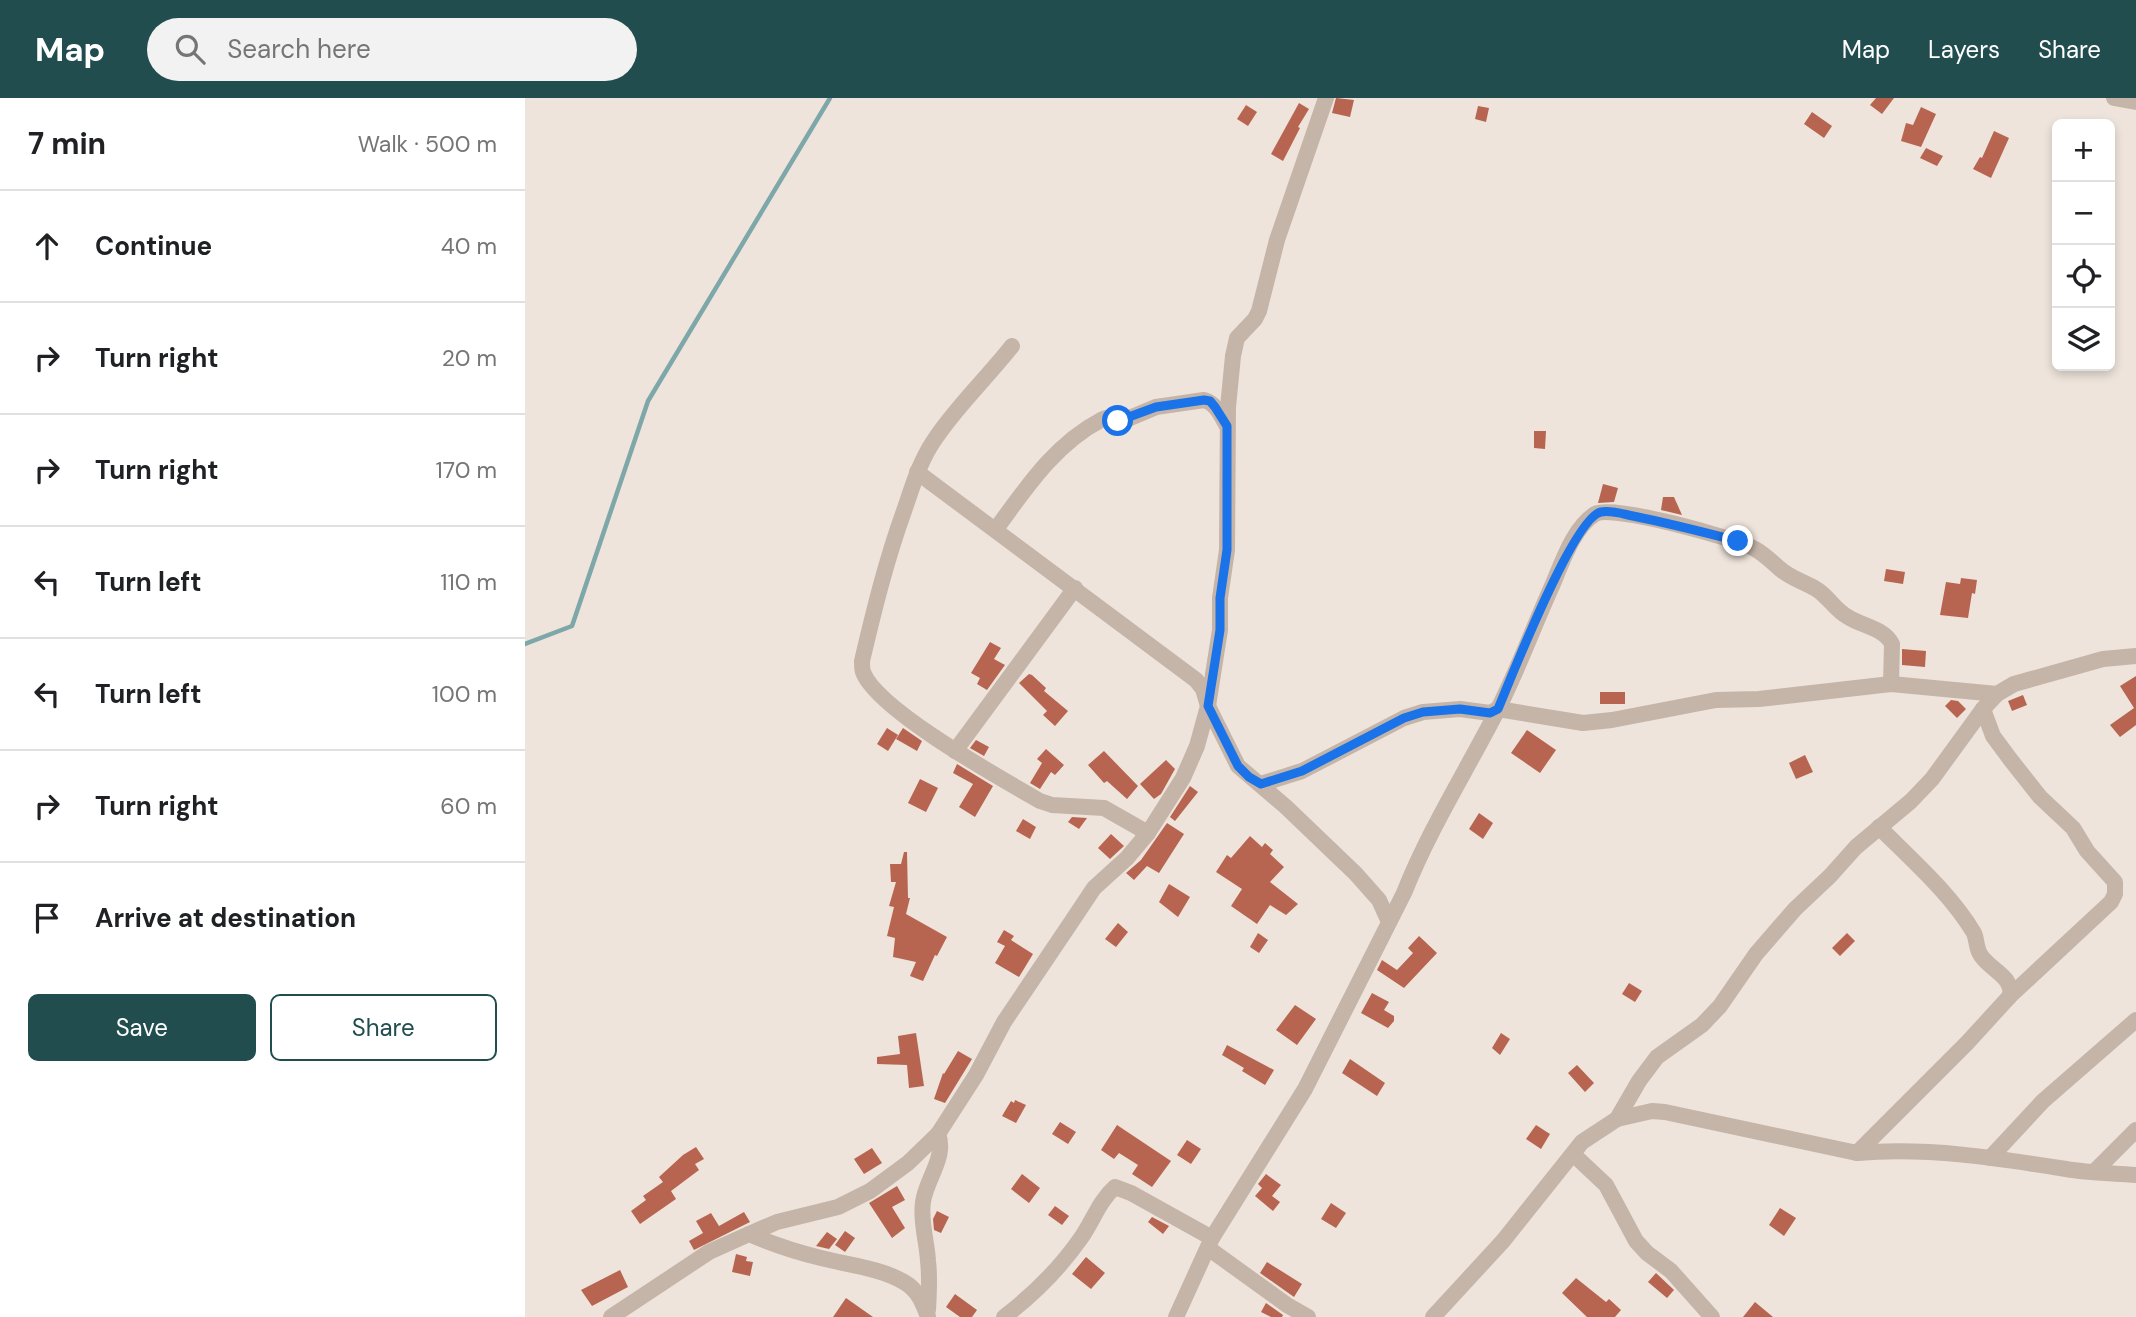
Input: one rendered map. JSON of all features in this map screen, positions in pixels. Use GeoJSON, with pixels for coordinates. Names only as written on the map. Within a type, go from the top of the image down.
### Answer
{"type":"FeatureCollection","features":[{"type":"Feature","properties":{"kind":"street"},"geometry":{"type":"LineString","coordinates":[[611,1317],[709,1252],[777,1222],[838,1207],[870,1191],[908,1163],[938,1135],[976,1075],[1004,1022],[1094,888],[1127,858],[1148,832],[1183,778],[1208,706],[1220,630],[1220,598],[1227,550],[1227,426],[1237,338],[1259,311],[1277,240],[1326,98]]}},
{"type":"Feature","properties":{"kind":"street"},"geometry":{"type":"LineString","coordinates":[[2114,98],[2136,102]]}},
{"type":"Feature","properties":{"kind":"street"},"geometry":{"type":"LineString","coordinates":[[1011,346],[948,421],[917,472],[892,542],[877,595],[862,662],[863,672],[875,691],[888,704],[955,751],[1040,801],[1052,805],[1104,808],[1148,832]]}},
{"type":"Feature","properties":{"kind":"street"},"geometry":{"type":"LineString","coordinates":[[996,529],[1031,482],[1070,439],[1101,420],[1125,420],[1156,407],[1204,400],[1210,401],[1227,426]]}},
{"type":"Feature","properties":{"kind":"street"},"geometry":{"type":"LineString","coordinates":[[917,472],[1196,680],[1203,689],[1208,706],[1238,766],[1261,784],[1356,874],[1386,910],[1389,922]]}},
{"type":"Feature","properties":{"kind":"street"},"geometry":{"type":"LineString","coordinates":[[1176,1317],[1210,1243],[1305,1089],[1417,861],[1498,709],[1564,561],[1585,523],[1600,512],[1614,512],[1687,526],[1756,549],[1787,576],[1820,591],[1846,616],[1882,632],[1889,639],[1892,644],[1891,684]]}},
{"type":"Feature","properties":{"kind":"street"},"geometry":{"type":"LineString","coordinates":[[955,751],[1075,589]]}},
{"type":"Feature","properties":{"kind":"street"},"geometry":{"type":"LineString","coordinates":[[1433,1317],[1503,1241],[1590,1135],[1609,1127],[1617,1119],[1639,1081],[1657,1057],[1702,1025],[1720,1006],[1756,954],[1795,909],[1856,847],[1932,779],[1997,694],[2014,684],[2103,659],[2136,656]]}},
{"type":"Feature","properties":{"kind":"street"},"geometry":{"type":"LineString","coordinates":[[1261,784],[1302,771],[1404,718],[1423,712],[1460,709],[1490,713],[1498,709],[1583,723],[1716,700],[1759,699],[1891,684],[1997,694]]}},
{"type":"Feature","properties":{"kind":"street"},"geometry":{"type":"LineString","coordinates":[[1857,1153],[2010,996],[2111,902],[2116,888],[2115,882],[2087,851],[2073,828],[2040,797],[2010,759],[1993,736],[1983,709]]}},
{"type":"Feature","properties":{"kind":"street"},"geometry":{"type":"LineString","coordinates":[[1879,827],[1955,906],[1973,931],[1980,954],[2010,986],[2010,996]]}},
{"type":"Feature","properties":{"kind":"street"},"geometry":{"type":"LineString","coordinates":[[1990,1157],[2043,1101],[2136,1020]]}},
{"type":"Feature","properties":{"kind":"street"},"geometry":{"type":"LineString","coordinates":[[1617,1119],[1652,1111],[1665,1112],[1857,1153],[1885,1151],[1990,1157],[2094,1172],[2136,1175]]}},
{"type":"Feature","properties":{"kind":"street"},"geometry":{"type":"LineString","coordinates":[[2094,1172],[2136,1130]]}},
{"type":"Feature","properties":{"kind":"street"},"geometry":{"type":"LineString","coordinates":[[928,1316],[929,1262],[922,1213],[923,1200],[939,1156],[941,1145],[938,1135]]}},
{"type":"Feature","properties":{"kind":"street"},"geometry":{"type":"LineString","coordinates":[[1573,1154],[1606,1185],[1636,1241],[1671,1271],[1712,1317]]}},
{"type":"Feature","properties":{"kind":"street"},"geometry":{"type":"LineString","coordinates":[[1004,1317],[1030,1296],[1061,1263],[1115,1187],[1131,1193],[1210,1243],[1287,1305],[1308,1317]]}},
{"type":"Feature","properties":{"kind":"street"},"geometry":{"type":"LineString","coordinates":[[749,1234],[818,1258],[881,1272],[906,1283],[921,1297],[928,1316]]}},
{"type":"Feature","properties":{"kind":"building"},"geometry":{"type":"Polygon","coordinates":[[[1336,98],[1354,100],[1350,117],[1332,113],[1336,98]]]}},
{"type":"Feature","properties":{"kind":"building"},"geometry":{"type":"Polygon","coordinates":[[[1876,98],[1894,98],[1882,114],[1870,105],[1876,98]]]}},
{"type":"Feature","properties":{"kind":"building"},"geometry":{"type":"Polygon","coordinates":[[[1299,103],[1309,109],[1283,161],[1271,154],[1299,103]]]}},
{"type":"Feature","properties":{"kind":"building"},"geometry":{"type":"Polygon","coordinates":[[[1246,105],[1257,112],[1248,126],[1237,119],[1246,105]]]}},
{"type":"Feature","properties":{"kind":"building"},"geometry":{"type":"Polygon","coordinates":[[[1478,106],[1489,108],[1486,122],[1475,119],[1478,106]]]}},
{"type":"Feature","properties":{"kind":"building"},"geometry":{"type":"Polygon","coordinates":[[[1921,107],[1936,114],[1921,147],[1901,141],[1906,123],[1913,125],[1921,107]]]}},
{"type":"Feature","properties":{"kind":"building"},"geometry":{"type":"Polygon","coordinates":[[[1812,112],[1832,126],[1824,138],[1804,124],[1812,112]]]}},
{"type":"Feature","properties":{"kind":"building"},"geometry":{"type":"Polygon","coordinates":[[[1994,131],[2009,138],[1991,178],[1973,169],[1980,157],[1982,158],[1994,131]]]}},
{"type":"Feature","properties":{"kind":"building"},"geometry":{"type":"Polygon","coordinates":[[[1926,148],[1943,156],[1937,166],[1920,158],[1926,148]]]}},
{"type":"Feature","properties":{"kind":"building"},"geometry":{"type":"Polygon","coordinates":[[[1534,431],[1546,431],[1545,449],[1534,448],[1534,431]]]}},
{"type":"Feature","properties":{"kind":"building"},"geometry":{"type":"Polygon","coordinates":[[[1603,484],[1618,488],[1614,502],[1598,503],[1603,484]]]}},
{"type":"Feature","properties":{"kind":"building"},"geometry":{"type":"Polygon","coordinates":[[[1663,497],[1674,497],[1682,515],[1661,510],[1663,497]]]}},
{"type":"Feature","properties":{"kind":"building"},"geometry":{"type":"Polygon","coordinates":[[[1886,569],[1905,572],[1903,584],[1884,581],[1886,569]]]}},
{"type":"Feature","properties":{"kind":"building"},"geometry":{"type":"Polygon","coordinates":[[[1961,578],[1977,580],[1968,618],[1940,615],[1946,582],[1960,584],[1961,578]]]}},
{"type":"Feature","properties":{"kind":"building"},"geometry":{"type":"Polygon","coordinates":[[[990,642],[1001,648],[994,659],[1005,665],[987,690],[977,684],[980,678],[971,673],[990,642]]]}},
{"type":"Feature","properties":{"kind":"building"},"geometry":{"type":"Polygon","coordinates":[[[1902,649],[1926,651],[1925,667],[1902,665],[1902,649]]]}},
{"type":"Feature","properties":{"kind":"building"},"geometry":{"type":"Polygon","coordinates":[[[1029,674],[1068,711],[1055,726],[1043,715],[1047,711],[1019,683],[1029,674]]]}},
{"type":"Feature","properties":{"kind":"building"},"geometry":{"type":"Polygon","coordinates":[[[2136,676],[2136,725],[2120,737],[2110,725],[2134,708],[2120,686],[2136,676]]]}},
{"type":"Feature","properties":{"kind":"building"},"geometry":{"type":"Polygon","coordinates":[[[1600,692],[1625,692],[1625,704],[1600,704],[1600,692]]]}},
{"type":"Feature","properties":{"kind":"building"},"geometry":{"type":"Polygon","coordinates":[[[2023,695],[2027,705],[2012,711],[2008,701],[2023,695]]]}},
{"type":"Feature","properties":{"kind":"building"},"geometry":{"type":"Polygon","coordinates":[[[1951,700],[1958,701],[1966,709],[1957,718],[1945,706],[1951,700]]]}},
{"type":"Feature","properties":{"kind":"building"},"geometry":{"type":"Polygon","coordinates":[[[887,728],[898,735],[888,751],[877,744],[887,728]]]}},
{"type":"Feature","properties":{"kind":"building"},"geometry":{"type":"Polygon","coordinates":[[[903,728],[922,741],[917,751],[896,739],[903,728]]]}},
{"type":"Feature","properties":{"kind":"building"},"geometry":{"type":"Polygon","coordinates":[[[1527,730],[1556,750],[1540,773],[1511,753],[1527,730]]]}},
{"type":"Feature","properties":{"kind":"building"},"geometry":{"type":"Polygon","coordinates":[[[976,740],[989,747],[984,756],[970,748],[976,740]]]}},
{"type":"Feature","properties":{"kind":"building"},"geometry":{"type":"Polygon","coordinates":[[[1046,749],[1064,765],[1055,775],[1051,772],[1040,789],[1030,783],[1042,763],[1037,759],[1046,749]]]}},
{"type":"Feature","properties":{"kind":"building"},"geometry":{"type":"Polygon","coordinates":[[[1104,751],[1138,786],[1127,799],[1107,781],[1104,783],[1088,765],[1104,751]]]}},
{"type":"Feature","properties":{"kind":"building"},"geometry":{"type":"Polygon","coordinates":[[[1805,755],[1813,772],[1796,779],[1789,763],[1805,755]]]}},
{"type":"Feature","properties":{"kind":"building"},"geometry":{"type":"Polygon","coordinates":[[[1166,760],[1175,769],[1161,794],[1154,799],[1140,784],[1166,760]]]}},
{"type":"Feature","properties":{"kind":"building"},"geometry":{"type":"Polygon","coordinates":[[[957,764],[993,786],[975,817],[959,807],[973,784],[953,773],[957,764]]]}},
{"type":"Feature","properties":{"kind":"building"},"geometry":{"type":"Polygon","coordinates":[[[920,779],[938,788],[926,812],[908,803],[920,779]]]}},
{"type":"Feature","properties":{"kind":"building"},"geometry":{"type":"Polygon","coordinates":[[[1190,786],[1198,792],[1175,821],[1170,817],[1190,786]]]}},
{"type":"Feature","properties":{"kind":"building"},"geometry":{"type":"Polygon","coordinates":[[[1479,813],[1493,823],[1483,839],[1469,829],[1479,813]]]}},
{"type":"Feature","properties":{"kind":"building"},"geometry":{"type":"Polygon","coordinates":[[[1072,817],[1087,818],[1079,829],[1068,822],[1072,817]]]}},
{"type":"Feature","properties":{"kind":"building"},"geometry":{"type":"Polygon","coordinates":[[[1023,819],[1036,827],[1030,839],[1016,831],[1023,819]]]}},
{"type":"Feature","properties":{"kind":"building"},"geometry":{"type":"Polygon","coordinates":[[[1167,823],[1184,834],[1159,873],[1147,866],[1134,880],[1126,873],[1141,860],[1167,823]]]}},
{"type":"Feature","properties":{"kind":"building"},"geometry":{"type":"Polygon","coordinates":[[[1111,834],[1124,846],[1110,859],[1098,848],[1111,834]]]}},
{"type":"Feature","properties":{"kind":"building"},"geometry":{"type":"Polygon","coordinates":[[[1250,836],[1262,847],[1265,843],[1273,850],[1270,854],[1284,867],[1270,882],[1298,904],[1286,915],[1270,905],[1257,924],[1231,906],[1242,889],[1216,872],[1227,855],[1231,858],[1250,836]]]}},
{"type":"Feature","properties":{"kind":"building"},"geometry":{"type":"Polygon","coordinates":[[[904,852],[907,852],[910,898],[906,914],[947,937],[923,981],[910,976],[916,962],[893,957],[895,938],[887,936],[894,907],[889,906],[896,882],[891,882],[890,864],[901,864],[904,852]]]}},
{"type":"Feature","properties":{"kind":"building"},"geometry":{"type":"Polygon","coordinates":[[[1169,884],[1190,897],[1178,917],[1159,902],[1169,884]]]}},
{"type":"Feature","properties":{"kind":"building"},"geometry":{"type":"Polygon","coordinates":[[[1118,923],[1128,932],[1116,947],[1105,939],[1118,923]]]}},
{"type":"Feature","properties":{"kind":"building"},"geometry":{"type":"Polygon","coordinates":[[[1004,930],[1014,936],[1011,940],[1033,954],[1019,977],[995,963],[1005,946],[997,942],[1004,930]]]}},
{"type":"Feature","properties":{"kind":"building"},"geometry":{"type":"Polygon","coordinates":[[[1258,933],[1268,940],[1259,953],[1250,947],[1258,933]]]}},
{"type":"Feature","properties":{"kind":"building"},"geometry":{"type":"Polygon","coordinates":[[[1847,933],[1855,941],[1840,956],[1832,948],[1847,933]]]}},
{"type":"Feature","properties":{"kind":"building"},"geometry":{"type":"Polygon","coordinates":[[[1419,936],[1437,953],[1404,988],[1377,970],[1382,960],[1397,970],[1413,953],[1408,948],[1419,936]]]}},
{"type":"Feature","properties":{"kind":"building"},"geometry":{"type":"Polygon","coordinates":[[[1629,983],[1642,991],[1635,1002],[1622,994],[1629,983]]]}},
{"type":"Feature","properties":{"kind":"building"},"geometry":{"type":"Polygon","coordinates":[[[1372,993],[1389,1002],[1384,1010],[1394,1016],[1394,1021],[1388,1028],[1361,1013],[1372,993]]]}},
{"type":"Feature","properties":{"kind":"building"},"geometry":{"type":"Polygon","coordinates":[[[1295,1005],[1316,1019],[1297,1045],[1276,1030],[1295,1005]]]}},
{"type":"Feature","properties":{"kind":"building"},"geometry":{"type":"Polygon","coordinates":[[[916,1033],[924,1086],[909,1088],[907,1065],[877,1064],[877,1057],[900,1054],[898,1036],[916,1033]]]}},
{"type":"Feature","properties":{"kind":"building"},"geometry":{"type":"Polygon","coordinates":[[[1501,1033],[1510,1039],[1500,1055],[1492,1048],[1501,1033]]]}},
{"type":"Feature","properties":{"kind":"building"},"geometry":{"type":"Polygon","coordinates":[[[1227,1045],[1274,1070],[1265,1085],[1222,1055],[1227,1045]]]}},
{"type":"Feature","properties":{"kind":"building"},"geometry":{"type":"Polygon","coordinates":[[[958,1051],[972,1059],[945,1103],[934,1099],[943,1073],[958,1051]]]}},
{"type":"Feature","properties":{"kind":"building"},"geometry":{"type":"Polygon","coordinates":[[[1350,1059],[1385,1083],[1377,1096],[1342,1073],[1350,1059]]]}},
{"type":"Feature","properties":{"kind":"building"},"geometry":{"type":"Polygon","coordinates":[[[1577,1065],[1594,1083],[1585,1092],[1568,1073],[1577,1065]]]}},
{"type":"Feature","properties":{"kind":"building"},"geometry":{"type":"Polygon","coordinates":[[[1015,1100],[1026,1105],[1016,1123],[1002,1116],[1011,1101],[1014,1103],[1015,1100]]]}},
{"type":"Feature","properties":{"kind":"building"},"geometry":{"type":"Polygon","coordinates":[[[1060,1122],[1076,1132],[1068,1144],[1052,1134],[1060,1122]]]}},
{"type":"Feature","properties":{"kind":"building"},"geometry":{"type":"Polygon","coordinates":[[[1117,1125],[1171,1161],[1152,1187],[1132,1174],[1138,1165],[1119,1153],[1114,1159],[1101,1150],[1117,1125]]]}},
{"type":"Feature","properties":{"kind":"building"},"geometry":{"type":"Polygon","coordinates":[[[1536,1125],[1550,1134],[1541,1149],[1526,1139],[1536,1125]]]}},
{"type":"Feature","properties":{"kind":"building"},"geometry":{"type":"Polygon","coordinates":[[[1187,1140],[1201,1149],[1191,1164],[1177,1155],[1187,1140]]]}},
{"type":"Feature","properties":{"kind":"building"},"geometry":{"type":"Polygon","coordinates":[[[696,1147],[704,1159],[695,1164],[699,1170],[671,1191],[676,1199],[640,1224],[631,1211],[646,1200],[643,1196],[663,1182],[659,1177],[696,1147]]]}},
{"type":"Feature","properties":{"kind":"building"},"geometry":{"type":"Polygon","coordinates":[[[872,1148],[882,1163],[864,1174],[854,1159],[872,1148]]]}},
{"type":"Feature","properties":{"kind":"building"},"geometry":{"type":"Polygon","coordinates":[[[1022,1174],[1040,1188],[1029,1203],[1011,1189],[1022,1174]]]}},
{"type":"Feature","properties":{"kind":"building"},"geometry":{"type":"Polygon","coordinates":[[[1266,1174],[1281,1185],[1272,1196],[1280,1202],[1273,1211],[1255,1196],[1262,1188],[1258,1184],[1266,1174]]]}},
{"type":"Feature","properties":{"kind":"building"},"geometry":{"type":"Polygon","coordinates":[[[897,1186],[905,1200],[892,1207],[905,1228],[892,1238],[869,1203],[897,1186]]]}},
{"type":"Feature","properties":{"kind":"building"},"geometry":{"type":"Polygon","coordinates":[[[1331,1203],[1346,1213],[1336,1228],[1321,1219],[1331,1203]]]}},
{"type":"Feature","properties":{"kind":"building"},"geometry":{"type":"Polygon","coordinates":[[[1055,1206],[1069,1216],[1062,1225],[1048,1215],[1055,1206]]]}},
{"type":"Feature","properties":{"kind":"building"},"geometry":{"type":"Polygon","coordinates":[[[1780,1208],[1796,1218],[1784,1236],[1769,1225],[1780,1208]]]}},
{"type":"Feature","properties":{"kind":"building"},"geometry":{"type":"Polygon","coordinates":[[[937,1211],[949,1217],[941,1233],[934,1230],[933,1219],[937,1211]]]}},
{"type":"Feature","properties":{"kind":"building"},"geometry":{"type":"Polygon","coordinates":[[[744,1212],[750,1222],[694,1250],[689,1241],[703,1233],[696,1221],[711,1213],[719,1226],[744,1212]]]}},
{"type":"Feature","properties":{"kind":"building"},"geometry":{"type":"Polygon","coordinates":[[[1152,1217],[1169,1226],[1163,1234],[1148,1222],[1152,1217]]]}},
{"type":"Feature","properties":{"kind":"building"},"geometry":{"type":"Polygon","coordinates":[[[845,1231],[855,1238],[845,1252],[835,1245],[845,1231]]]}},
{"type":"Feature","properties":{"kind":"building"},"geometry":{"type":"Polygon","coordinates":[[[827,1232],[837,1239],[829,1249],[816,1246],[827,1232]]]}},
{"type":"Feature","properties":{"kind":"building"},"geometry":{"type":"Polygon","coordinates":[[[736,1254],[753,1262],[750,1276],[732,1272],[736,1254]]]}},
{"type":"Feature","properties":{"kind":"building"},"geometry":{"type":"Polygon","coordinates":[[[1086,1257],[1105,1273],[1091,1289],[1072,1274],[1086,1257]]]}},
{"type":"Feature","properties":{"kind":"building"},"geometry":{"type":"Polygon","coordinates":[[[1267,1262],[1302,1284],[1294,1297],[1260,1273],[1267,1262]]]}},
{"type":"Feature","properties":{"kind":"building"},"geometry":{"type":"Polygon","coordinates":[[[620,1270],[628,1287],[592,1306],[581,1290],[620,1270]]]}},
{"type":"Feature","properties":{"kind":"building"},"geometry":{"type":"Polygon","coordinates":[[[1656,1273],[1674,1290],[1667,1298],[1648,1282],[1656,1273]]]}},
{"type":"Feature","properties":{"kind":"building"},"geometry":{"type":"Polygon","coordinates":[[[1576,1278],[1606,1302],[1609,1299],[1621,1310],[1615,1317],[1587,1317],[1562,1293],[1576,1278]]]}},
{"type":"Feature","properties":{"kind":"building"},"geometry":{"type":"Polygon","coordinates":[[[955,1294],[977,1310],[972,1317],[960,1317],[946,1307],[955,1294]]]}},
{"type":"Feature","properties":{"kind":"building"},"geometry":{"type":"Polygon","coordinates":[[[846,1298],[873,1317],[833,1317],[846,1298]]]}},
{"type":"Feature","properties":{"kind":"building"},"geometry":{"type":"Polygon","coordinates":[[[1755,1302],[1773,1317],[1743,1317],[1755,1302]]]}},
{"type":"Feature","properties":{"kind":"building"},"geometry":{"type":"Polygon","coordinates":[[[1266,1303],[1283,1315],[1282,1317],[1271,1317],[1261,1312],[1266,1303]]]}},
{"type":"Feature","properties":{"kind":"waterway"},"geometry":{"type":"LineString","coordinates":[[525,644],[572,626],[648,401],[830,98]]}},
{"type":"Feature","properties":{"kind":"route"},"geometry":{"type":"LineString","coordinates":[[1118,421],[1156,407],[1204,400],[1210,401],[1227,426],[1227,550],[1220,598],[1220,630],[1208,706],[1238,766],[1261,784],[1302,771],[1404,718],[1423,712],[1460,709],[1490,713],[1498,709],[1564,561],[1579,531],[1592,516],[1600,512],[1614,512],[1687,526],[1738,541]]}}]}
